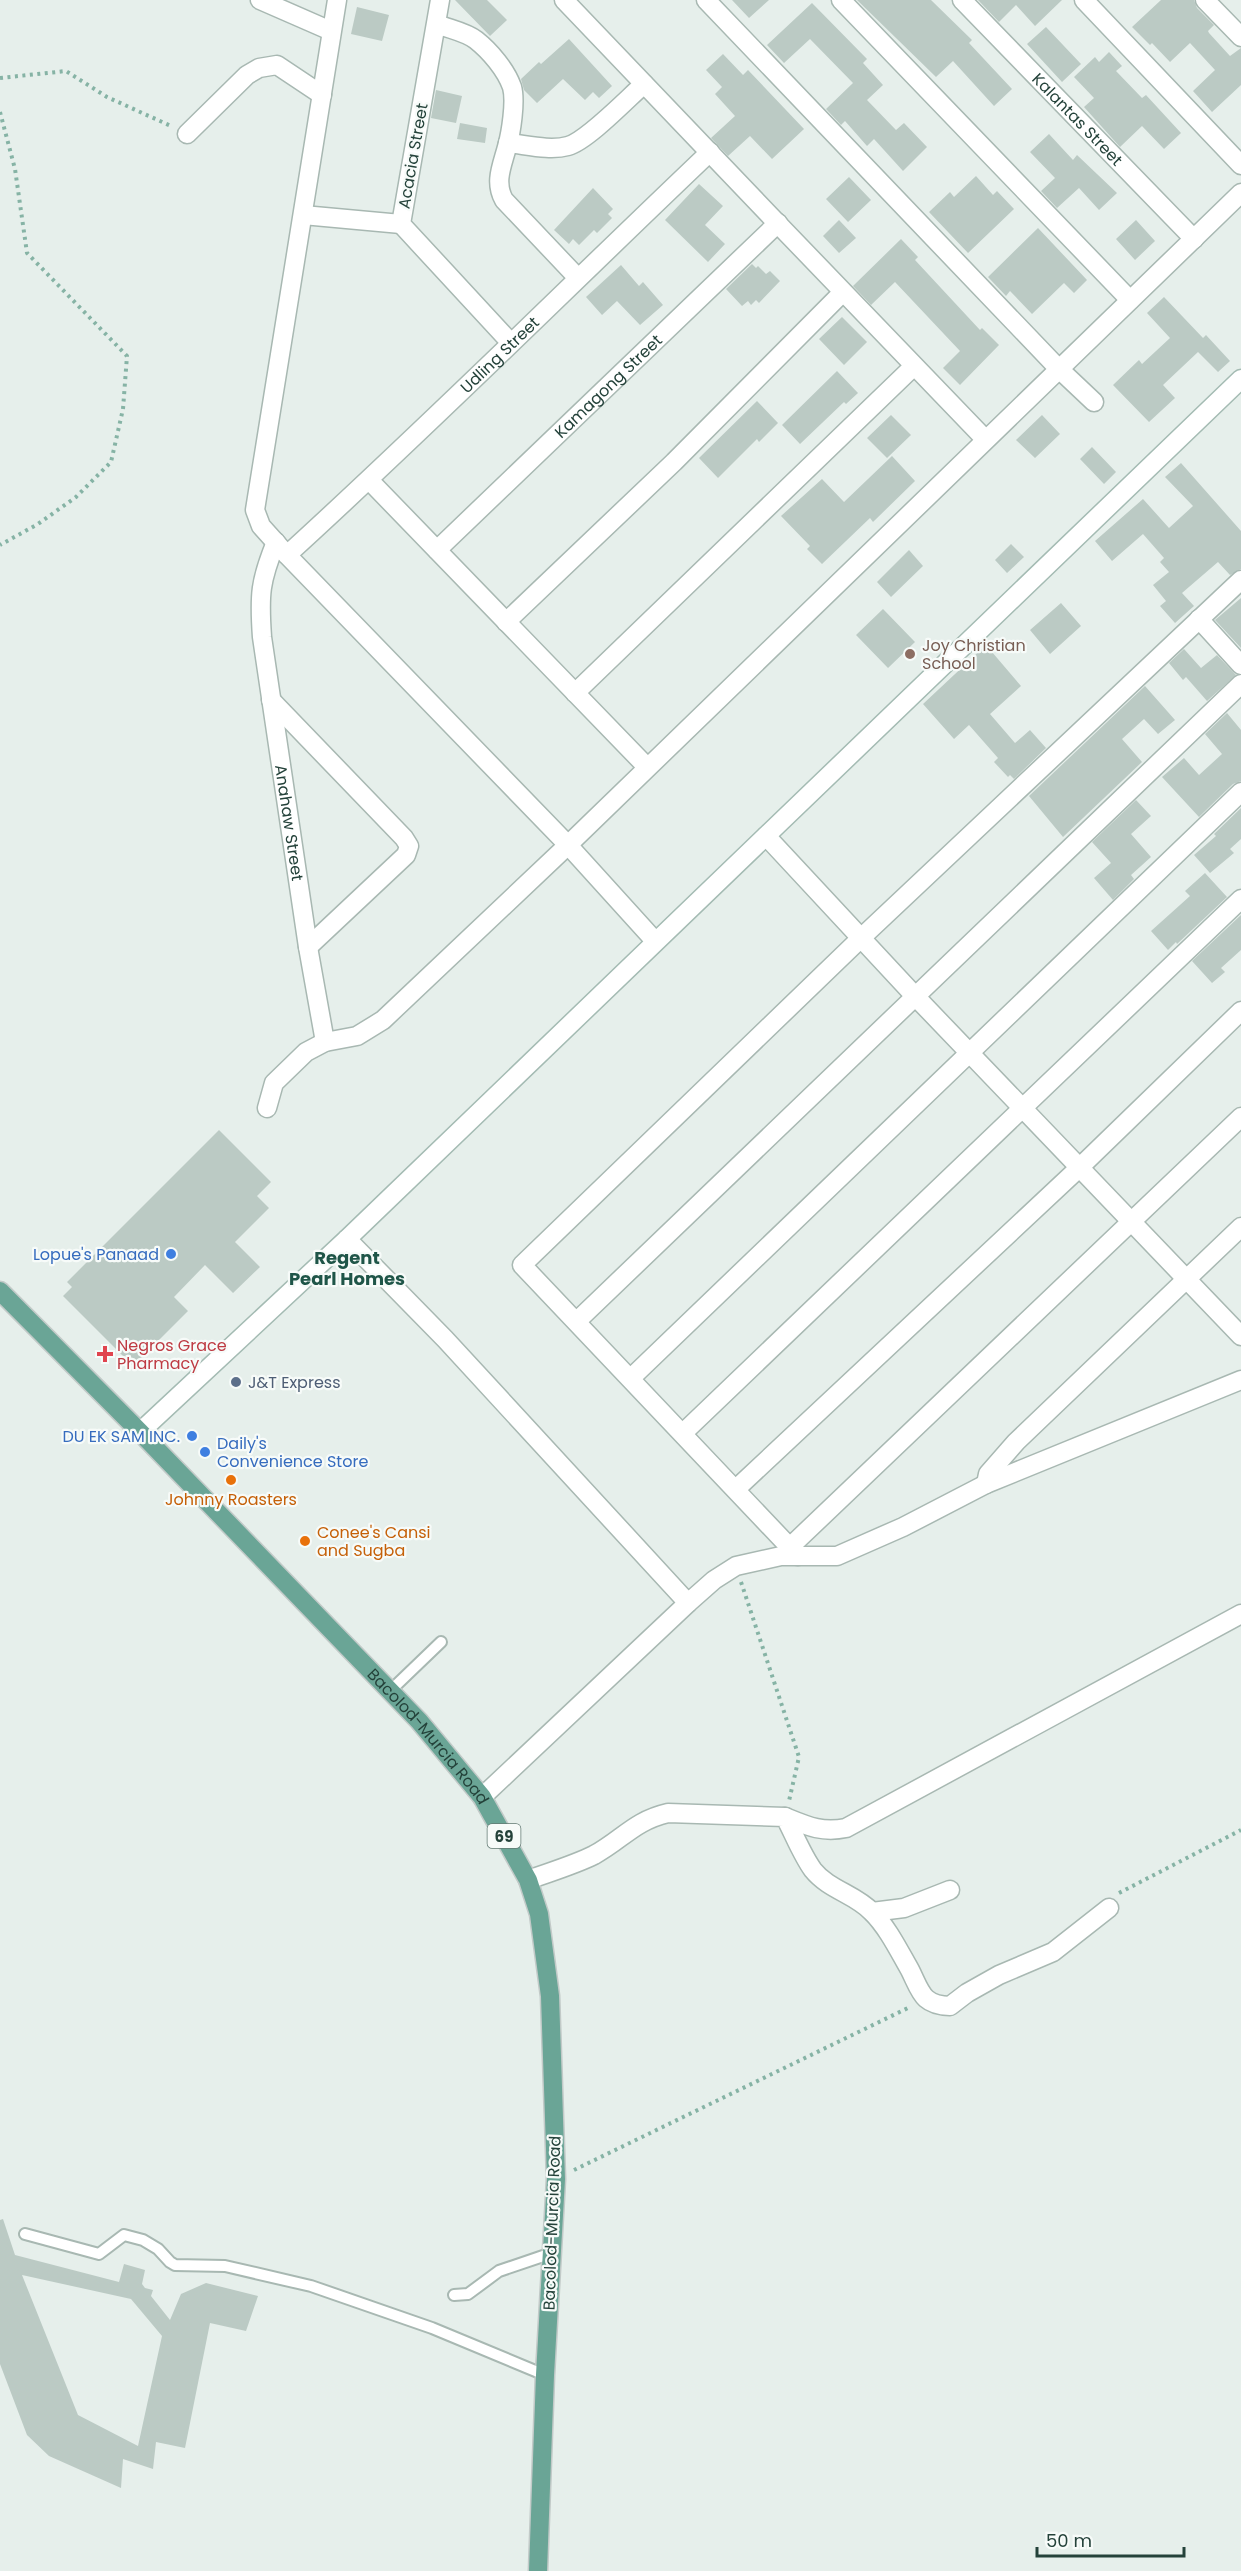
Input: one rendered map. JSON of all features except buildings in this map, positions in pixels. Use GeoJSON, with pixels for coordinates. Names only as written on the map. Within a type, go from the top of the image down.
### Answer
{"type":"FeatureCollection","features":[{"type":"Feature","properties":{"kind":"main road","name":"Bacolod-Murcia Road"},"geometry":{"type":"LineString","coordinates":[[3,1299],[140,1432],[456,1762],[482,1797],[528,1880],[539,1914],[550,1996],[556,2179],[545,2375],[538,2571]]}},
{"type":"Feature","properties":{"kind":"street"},"geometry":{"type":"LineString","coordinates":[[260,0],[331,32]]}},
{"type":"Feature","properties":{"kind":"street"},"geometry":{"type":"LineString","coordinates":[[337,0],[255,510],[261,526],[281,548],[568,845],[655,941]]}},
{"type":"Feature","properties":{"kind":"street","name":"Acacia Street"},"geometry":{"type":"LineString","coordinates":[[441,0],[401,224],[510,342]]}},
{"type":"Feature","properties":{"kind":"street"},"geometry":{"type":"LineString","coordinates":[[564,0],[842,293],[985,439]]}},
{"type":"Feature","properties":{"kind":"street"},"geometry":{"type":"LineString","coordinates":[[706,0],[1058,368],[1094,402]]}},
{"type":"Feature","properties":{"kind":"street"},"geometry":{"type":"LineString","coordinates":[[841,0],[1130,300]]}},
{"type":"Feature","properties":{"kind":"street","name":"Kalantas Street"},"geometry":{"type":"LineString","coordinates":[[962,0],[1194,239]]}},
{"type":"Feature","properties":{"kind":"street"},"geometry":{"type":"LineString","coordinates":[[1084,0],[1241,165]]}},
{"type":"Feature","properties":{"kind":"street"},"geometry":{"type":"LineString","coordinates":[[1205,0],[1237,26]]}},
{"type":"Feature","properties":{"kind":"street"},"geometry":{"type":"LineString","coordinates":[[437,24],[475,39],[500,65],[513,89],[508,143],[499,176],[499,190],[504,200],[577,278]]}},
{"type":"Feature","properties":{"kind":"street"},"geometry":{"type":"LineString","coordinates":[[187,134],[248,75],[259,68],[277,65],[322,95]]}},
{"type":"Feature","properties":{"kind":"street"},"geometry":{"type":"LineString","coordinates":[[508,143],[555,148],[571,146],[644,84]]}},
{"type":"Feature","properties":{"kind":"street","name":"Udling Street"},"geometry":{"type":"LineString","coordinates":[[281,548],[369,480],[710,152]]}},
{"type":"Feature","properties":{"kind":"street"},"geometry":{"type":"LineString","coordinates":[[267,1108],[274,1083],[306,1052],[325,1042],[357,1036],[383,1020],[568,845],[1241,193]]}},
{"type":"Feature","properties":{"kind":"street"},"geometry":{"type":"LineString","coordinates":[[303,215],[401,224]]}},
{"type":"Feature","properties":{"kind":"street","name":"Kamagong Street"},"geometry":{"type":"LineString","coordinates":[[437,550],[778,223]]}},
{"type":"Feature","properties":{"kind":"street"},"geometry":{"type":"LineString","coordinates":[[506,622],[674,462],[842,293]]}},
{"type":"Feature","properties":{"kind":"street"},"geometry":{"type":"LineString","coordinates":[[575,693],[914,366]]}},
{"type":"Feature","properties":{"kind":"street"},"geometry":{"type":"LineString","coordinates":[[140,1432],[347,1239],[1241,379]]}},
{"type":"Feature","properties":{"kind":"street"},"geometry":{"type":"LineString","coordinates":[[369,480],[647,767]]}},
{"type":"Feature","properties":{"kind":"street","name":"Anahaw Street"},"geometry":{"type":"LineString","coordinates":[[281,548],[265,567],[259,595],[265,669],[325,1042]]}},
{"type":"Feature","properties":{"kind":"street"},"geometry":{"type":"LineString","coordinates":[[795,1551],[522,1265],[861,938],[1241,580]]}},
{"type":"Feature","properties":{"kind":"street"},"geometry":{"type":"LineString","coordinates":[[1199,619],[1241,665]]}},
{"type":"Feature","properties":{"kind":"street"},"geometry":{"type":"LineString","coordinates":[[577,1321],[914,995],[1241,684]]}},
{"type":"Feature","properties":{"kind":"street"},"geometry":{"type":"LineString","coordinates":[[271,700],[404,838],[409,846],[406,855],[308,947]]}},
{"type":"Feature","properties":{"kind":"street"},"geometry":{"type":"LineString","coordinates":[[631,1378],[1241,792]]}},
{"type":"Feature","properties":{"kind":"street"},"geometry":{"type":"LineString","coordinates":[[766,837],[1186,1280],[1239,1331]]}},
{"type":"Feature","properties":{"kind":"street"},"geometry":{"type":"LineString","coordinates":[[683,1433],[1024,1110],[1241,899]]}},
{"type":"Feature","properties":{"kind":"street"},"geometry":{"type":"LineString","coordinates":[[736,1489],[1079,1168],[1241,1011]]}},
{"type":"Feature","properties":{"kind":"street"},"geometry":{"type":"LineString","coordinates":[[795,1551],[1241,1117]]}},
{"type":"Feature","properties":{"kind":"street"},"geometry":{"type":"LineString","coordinates":[[986,1485],[988,1474],[1016,1442],[1241,1227]]}},
{"type":"Feature","properties":{"kind":"street"},"geometry":{"type":"LineString","coordinates":[[347,1239],[445,1339],[688,1603]]}},
{"type":"Feature","properties":{"kind":"street"},"geometry":{"type":"LineString","coordinates":[[482,1797],[688,1603],[714,1580],[736,1566],[795,1551],[837,1556],[903,1527],[986,1485],[1241,1380]]}},
{"type":"Feature","properties":{"kind":"street"},"geometry":{"type":"LineString","coordinates":[[528,1880],[592,1856],[608,1847],[629,1829],[658,1815],[668,1813],[785,1817],[815,1830],[830,1831],[846,1828],[1241,1614]]}},
{"type":"Feature","properties":{"kind":"street"},"geometry":{"type":"LineString","coordinates":[[785,1817],[813,1869],[832,1888],[854,1898],[872,1912],[898,1949],[926,2000],[934,2006],[950,2006],[967,1993],[999,1975],[1053,1952],[1110,1902]]}},
{"type":"Feature","properties":{"kind":"street"},"geometry":{"type":"LineString","coordinates":[[872,1912],[904,1908],[950,1890]]}},
{"type":"Feature","properties":{"kind":"lane"},"geometry":{"type":"LineString","coordinates":[[390,1691],[441,1642]]}},
{"type":"Feature","properties":{"kind":"lane"},"geometry":{"type":"LineString","coordinates":[[25,2234],[99,2254],[105,2252],[120,2236],[144,2240],[159,2249],[175,2265],[225,2265],[311,2286],[432,2328],[545,2375]]}},
{"type":"Feature","properties":{"kind":"lane"},"geometry":{"type":"LineString","coordinates":[[454,2295],[468,2294],[499,2271],[552,2253]]}},
{"type":"Feature","properties":{"kind":"path"},"geometry":{"type":"LineString","coordinates":[[0,78],[66,71],[107,97],[187,134]]}},
{"type":"Feature","properties":{"kind":"path"},"geometry":{"type":"LineString","coordinates":[[0,112],[15,170],[27,253],[127,356],[123,409],[111,462],[76,497],[38,524],[0,545]]}},
{"type":"Feature","properties":{"kind":"path"},"geometry":{"type":"LineString","coordinates":[[736,1566],[799,1757],[785,1817]]}},
{"type":"Feature","properties":{"kind":"path"},"geometry":{"type":"LineString","coordinates":[[1110,1902],[1241,1830]]}},
{"type":"Feature","properties":{"kind":"path"},"geometry":{"type":"LineString","coordinates":[[556,2179],[926,2000]]}},
{"type":"Feature","properties":{"kind":"place","name":"Joy Christian School"},"geometry":{"type":"Point","coordinates":[910,654]}},
{"type":"Feature","properties":{"kind":"place","name":"Lopue's Panaad"},"geometry":{"type":"Point","coordinates":[171,1254]}},
{"type":"Feature","properties":{"kind":"place","name":"Negros Grace Pharmacy"},"geometry":{"type":"Point","coordinates":[105,1354]}},
{"type":"Feature","properties":{"kind":"place","name":"J&T Express"},"geometry":{"type":"Point","coordinates":[236,1382]}},
{"type":"Feature","properties":{"kind":"place","name":"DU EK SAM INC."},"geometry":{"type":"Point","coordinates":[192,1436]}},
{"type":"Feature","properties":{"kind":"place","name":"Daily's Convenience Store"},"geometry":{"type":"Point","coordinates":[205,1452]}},
{"type":"Feature","properties":{"kind":"place","name":"Johnny Roasters"},"geometry":{"type":"Point","coordinates":[231,1480]}},
{"type":"Feature","properties":{"kind":"place","name":"Conee's Cansi and Sugba"},"geometry":{"type":"Point","coordinates":[305,1541]}},
{"type":"Feature","properties":{"kind":"district","name":"Regent Pearl Homes"},"geometry":{"type":"Point","coordinates":[347,1267]}}]}
